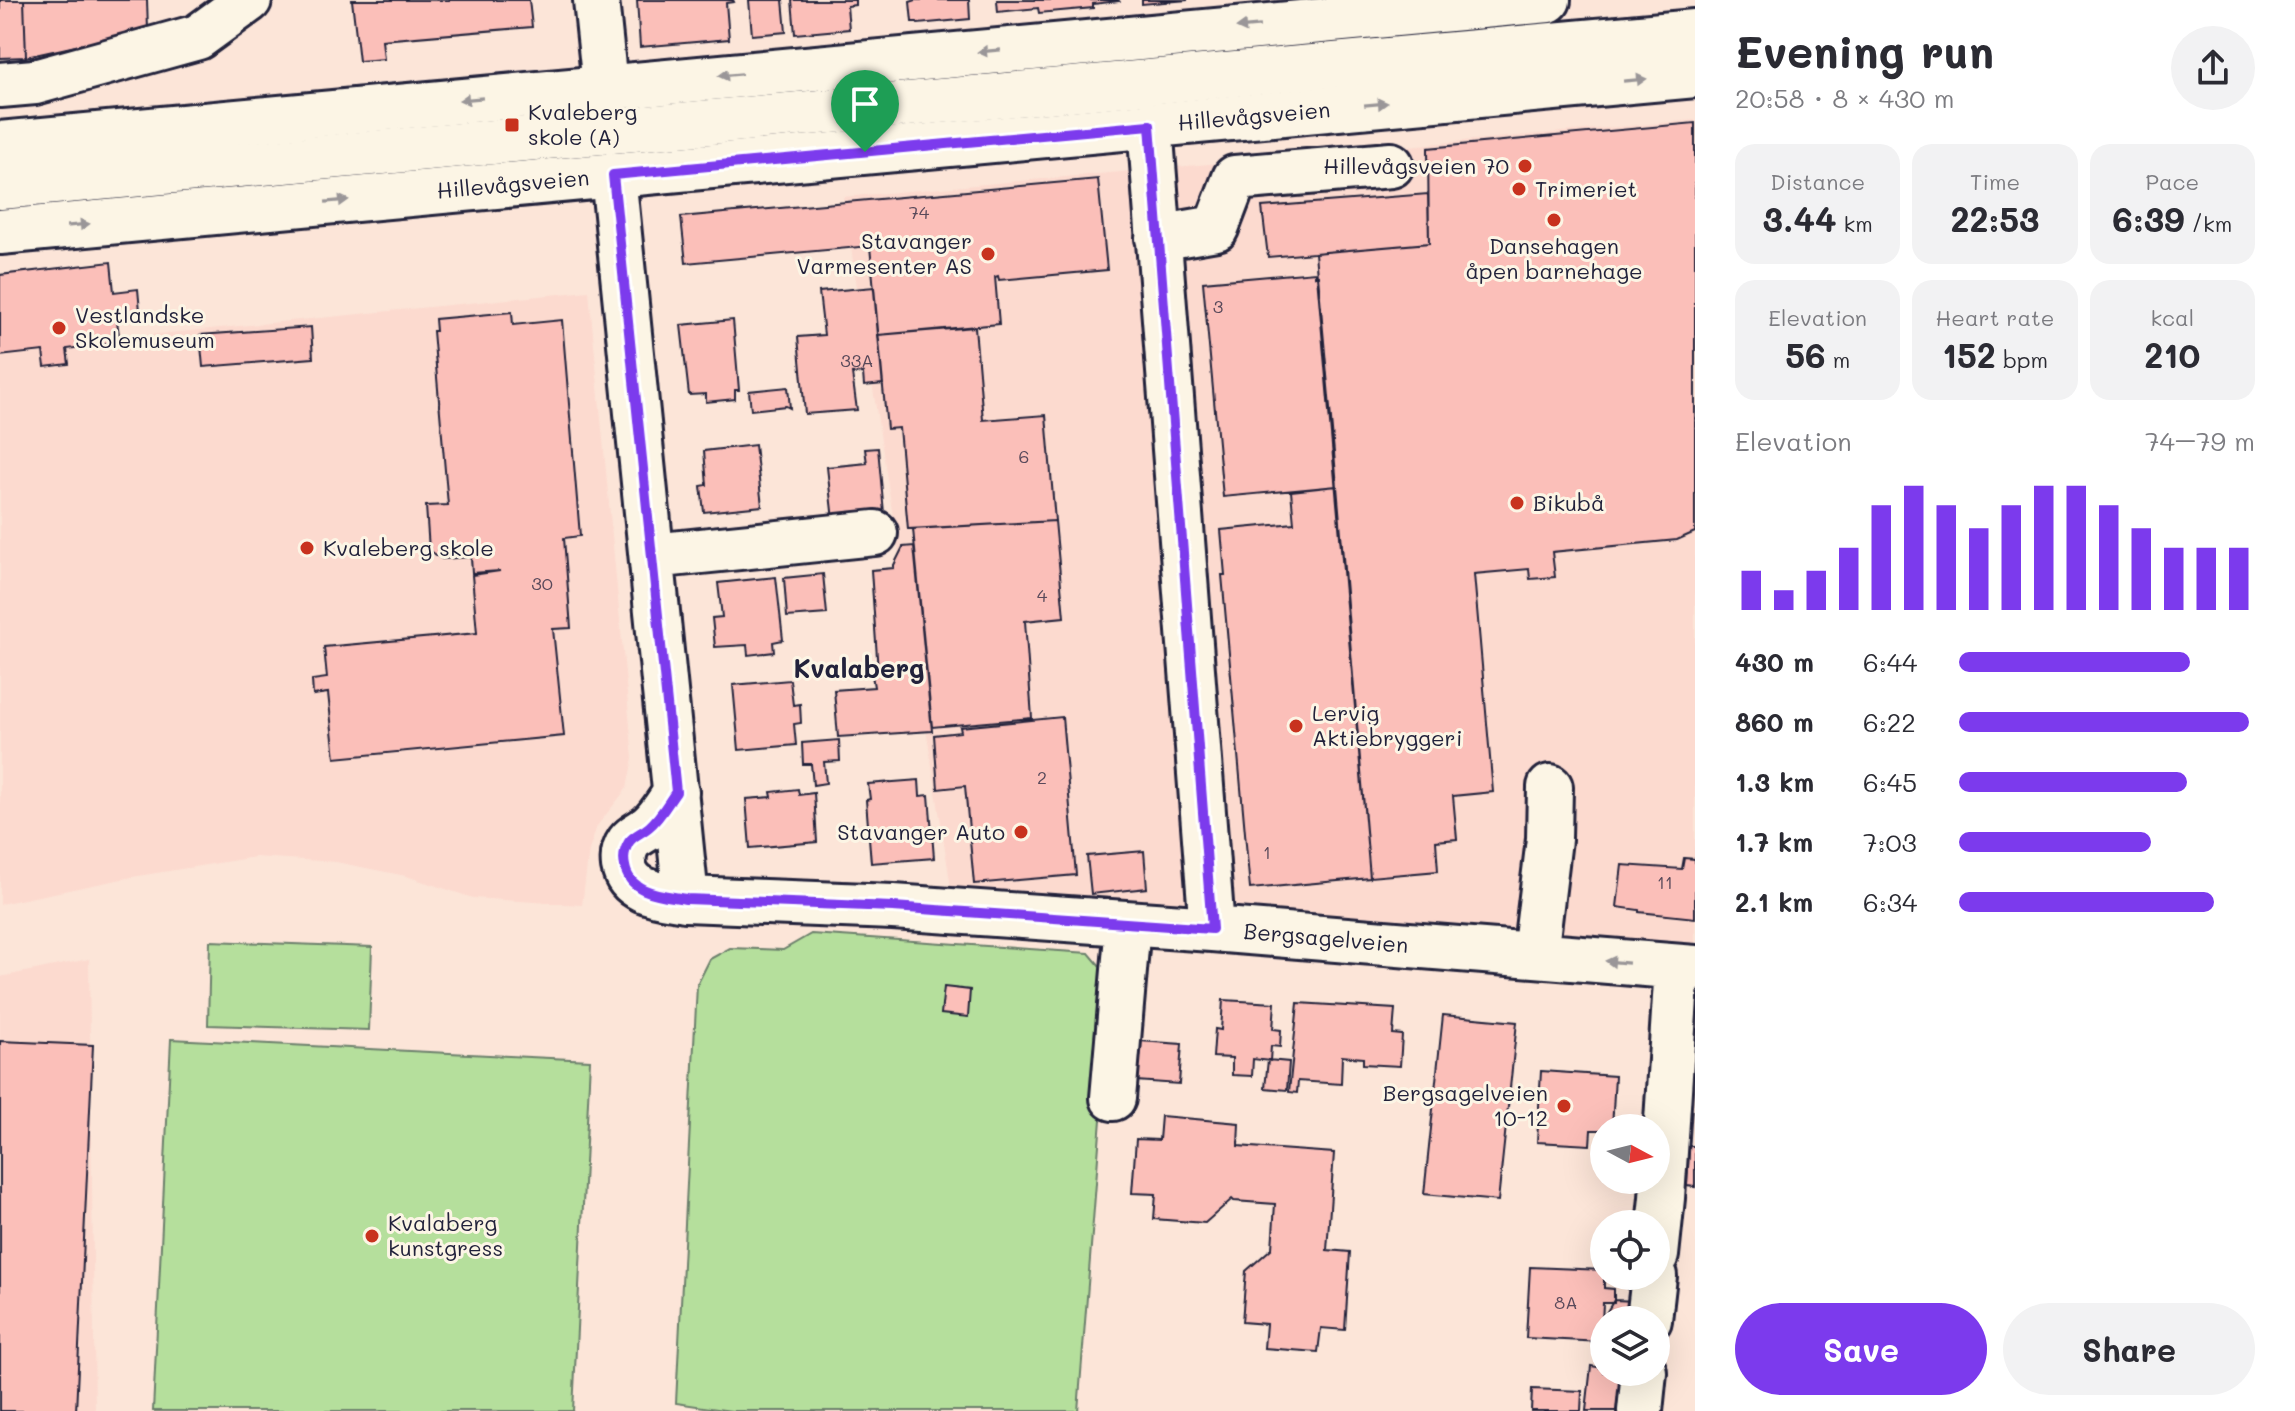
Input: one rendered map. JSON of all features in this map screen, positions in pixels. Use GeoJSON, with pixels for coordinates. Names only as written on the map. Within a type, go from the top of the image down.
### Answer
{"type":"FeatureCollection","features":[{"type":"Feature","properties":{"kind":"main road"},"geometry":{"type":"LineString","coordinates":[[249,0],[198,37],[17,84],[19,142],[1548,0]]}},
{"type":"Feature","properties":{"kind":"main road"},"geometry":{"type":"LineString","coordinates":[[596,0],[605,86]]}},
{"type":"Feature","properties":{"kind":"main road","name":"Hillevågsveien"},"geometry":{"type":"LineString","coordinates":[[0,187],[1695,32]]}},
{"type":"Feature","properties":{"kind":"main road","name":"Hillevågsveien"},"geometry":{"type":"LineString","coordinates":[[0,232],[1695,75]]}},
{"type":"Feature","properties":{"kind":"main road"},"geometry":{"type":"LineString","coordinates":[[1150,125],[1212,929]]}},
{"type":"Feature","properties":{"kind":"main road"},"geometry":{"type":"LineString","coordinates":[[1158,238],[1216,228],[1235,178],[1391,165]]}},
{"type":"Feature","properties":{"kind":"main road"},"geometry":{"type":"LineString","coordinates":[[613,175],[686,899]]}},
{"type":"Feature","properties":{"kind":"main road"},"geometry":{"type":"LineString","coordinates":[[652,556],[875,533]]}},
{"type":"Feature","properties":{"kind":"main road"},"geometry":{"type":"LineString","coordinates":[[1535,955],[1549,839],[1550,787]]}},
{"type":"Feature","properties":{"kind":"main road","name":"Bergsagelveien"},"geometry":{"type":"LineString","coordinates":[[676,792],[651,826],[632,838],[624,851],[628,879],[653,894],[686,899],[893,907],[1212,929],[1686,967],[1661,1210]]}},
{"type":"Feature","properties":{"kind":"main road"},"geometry":{"type":"LineString","coordinates":[[1113,1098],[1128,924]]}},
{"type":"Feature","properties":{"kind":"main road"},"geometry":{"type":"LineString","coordinates":[[1640,1411],[1643,1386]]}},
{"type":"Feature","properties":{"kind":"shaded area"},"geometry":{"type":"Polygon","coordinates":[[[1695,120],[1695,961],[1535,955],[1162,901],[952,894],[843,197],[1695,120]]]}},
{"type":"Feature","properties":{"kind":"shaded area","name":"Kvaleberg skole"},"geometry":{"type":"Polygon","coordinates":[[[112,263],[119,338],[589,291],[633,758],[627,788],[597,826],[589,850],[582,905],[473,898],[406,876],[336,862],[255,857],[132,877],[0,904],[0,275],[112,263]]]}},
{"type":"Feature","properties":{"kind":"shaded area"},"geometry":{"type":"Polygon","coordinates":[[[89,959],[95,1411],[0,1411],[0,977],[89,959]]]}},
{"type":"Feature","properties":{"kind":"green space"},"geometry":{"type":"Polygon","coordinates":[[[811,934],[1089,953],[1112,980],[1078,1411],[731,1411],[676,1403],[697,985],[710,959],[730,948],[783,950],[811,934]]]}},
{"type":"Feature","properties":{"kind":"green space"},"geometry":{"type":"Polygon","coordinates":[[[210,941],[372,947],[369,1030],[208,1025],[210,941]]]}},
{"type":"Feature","properties":{"kind":"green space","name":"Kvalaberg kunstgress"},"geometry":{"type":"Polygon","coordinates":[[[171,1039],[590,1060],[573,1411],[153,1411],[171,1039]]]}},
{"type":"Feature","properties":{"kind":"building"},"geometry":{"type":"Polygon","coordinates":[[[0,0],[24,0],[26,57],[0,58],[0,0]]]}},
{"type":"Feature","properties":{"kind":"building"},"geometry":{"type":"Polygon","coordinates":[[[24,0],[147,0],[148,30],[26,57],[24,0]]]}},
{"type":"Feature","properties":{"kind":"building"},"geometry":{"type":"Polygon","coordinates":[[[352,0],[529,0],[532,27],[382,40],[384,59],[359,61],[352,0]]]}},
{"type":"Feature","properties":{"kind":"building"},"geometry":{"type":"Polygon","coordinates":[[[637,0],[733,0],[726,3],[729,39],[640,47],[637,0]]]}},
{"type":"Feature","properties":{"kind":"building"},"geometry":{"type":"Polygon","coordinates":[[[749,0],[783,0],[786,32],[752,35],[749,0]]]}},
{"type":"Feature","properties":{"kind":"building"},"geometry":{"type":"Polygon","coordinates":[[[792,0],[855,0],[855,5],[847,6],[849,29],[795,34],[792,0]]]}},
{"type":"Feature","properties":{"kind":"building"},"geometry":{"type":"Polygon","coordinates":[[[969,0],[970,19],[912,22],[910,2],[969,0]]]}},
{"type":"Feature","properties":{"kind":"building"},"geometry":{"type":"Polygon","coordinates":[[[997,0],[1119,1],[1093,4],[1093,8],[1039,13],[1038,8],[998,12],[997,0]]]}},
{"type":"Feature","properties":{"kind":"building"},"geometry":{"type":"Polygon","coordinates":[[[1142,0],[1188,0],[1142,4],[1142,0]]]}},
{"type":"Feature","properties":{"kind":"building","name":"Bikubå"},"geometry":{"type":"Polygon","coordinates":[[[1695,123],[1695,532],[1677,540],[1552,552],[1555,577],[1530,579],[1529,569],[1474,574],[1493,792],[1453,796],[1457,839],[1436,841],[1438,871],[1370,877],[1315,253],[1429,243],[1428,148],[1695,123]]]}},
{"type":"Feature","properties":{"kind":"building","name":"Stavanger Varmesenter AS"},"geometry":{"type":"Polygon","coordinates":[[[1098,179],[1107,270],[999,280],[998,276],[995,277],[999,324],[878,335],[870,246],[686,263],[681,217],[1098,179]]]}},
{"type":"Feature","properties":{"kind":"building"},"geometry":{"type":"Polygon","coordinates":[[[1428,194],[1429,243],[1268,257],[1262,207],[1428,194]]]}},
{"type":"Feature","properties":{"kind":"building","name":"Vestlandske Skolemuseum"},"geometry":{"type":"Polygon","coordinates":[[[111,262],[114,292],[138,289],[140,311],[116,314],[120,342],[67,349],[69,364],[45,367],[43,351],[0,356],[0,275],[111,262]]]}},
{"type":"Feature","properties":{"kind":"building"},"geometry":{"type":"Polygon","coordinates":[[[1315,272],[1315,276],[1318,275],[1337,486],[1223,497],[1203,282],[1315,272]]]}},
{"type":"Feature","properties":{"kind":"building"},"geometry":{"type":"Polygon","coordinates":[[[874,287],[883,384],[864,386],[863,373],[852,374],[857,410],[805,414],[798,337],[824,335],[819,292],[874,287]]]}},
{"type":"Feature","properties":{"kind":"building"},"geometry":{"type":"Polygon","coordinates":[[[512,312],[513,325],[562,320],[580,536],[564,538],[571,628],[553,629],[564,736],[335,758],[328,693],[313,695],[312,680],[327,678],[324,647],[477,633],[472,575],[500,571],[472,573],[471,557],[442,559],[429,550],[426,506],[448,505],[433,331],[436,331],[435,319],[512,312]]]}},
{"type":"Feature","properties":{"kind":"building"},"geometry":{"type":"Polygon","coordinates":[[[733,320],[739,390],[735,390],[735,399],[706,402],[706,394],[689,395],[681,325],[733,320]]]}},
{"type":"Feature","properties":{"kind":"building"},"geometry":{"type":"Polygon","coordinates":[[[311,327],[313,358],[203,367],[200,335],[311,327]]]}},
{"type":"Feature","properties":{"kind":"building"},"geometry":{"type":"Polygon","coordinates":[[[975,327],[983,420],[1046,415],[1055,521],[908,529],[899,428],[887,429],[878,335],[975,327]]]}},
{"type":"Feature","properties":{"kind":"building"},"geometry":{"type":"Polygon","coordinates":[[[788,387],[790,408],[751,410],[749,391],[788,387]]]}},
{"type":"Feature","properties":{"kind":"building"},"geometry":{"type":"Polygon","coordinates":[[[755,445],[762,506],[704,512],[701,486],[707,485],[704,451],[755,445]]]}},
{"type":"Feature","properties":{"kind":"building"},"geometry":{"type":"Polygon","coordinates":[[[878,448],[884,513],[833,520],[827,467],[867,463],[865,449],[878,448]]]}},
{"type":"Feature","properties":{"kind":"building","name":"Lervig Aktiebryggeri"},"geometry":{"type":"Polygon","coordinates":[[[1337,486],[1370,878],[1250,889],[1222,575],[1225,575],[1221,530],[1294,523],[1291,491],[1337,486]]]}},
{"type":"Feature","properties":{"kind":"building"},"geometry":{"type":"Polygon","coordinates":[[[1055,521],[1064,617],[1025,621],[1032,718],[932,727],[913,529],[1055,521]]]}},
{"type":"Feature","properties":{"kind":"building"},"geometry":{"type":"Polygon","coordinates":[[[914,546],[932,731],[838,737],[834,690],[874,687],[872,675],[878,672],[871,570],[894,568],[903,547],[914,546]]]}},
{"type":"Feature","properties":{"kind":"building"},"geometry":{"type":"Polygon","coordinates":[[[823,574],[827,614],[787,617],[784,578],[823,574]]]}},
{"type":"Feature","properties":{"kind":"building"},"geometry":{"type":"Polygon","coordinates":[[[776,577],[783,640],[773,642],[774,652],[748,655],[747,645],[715,647],[712,618],[722,617],[718,583],[776,577]]]}},
{"type":"Feature","properties":{"kind":"building"},"geometry":{"type":"Polygon","coordinates":[[[790,680],[793,705],[800,704],[801,723],[794,724],[796,745],[739,750],[733,685],[790,680]]]}},
{"type":"Feature","properties":{"kind":"building","name":"Stavanger Auto"},"geometry":{"type":"Polygon","coordinates":[[[1062,717],[1076,875],[974,884],[965,786],[938,789],[934,735],[961,732],[960,727],[1062,717]]]}},
{"type":"Feature","properties":{"kind":"building"},"geometry":{"type":"Polygon","coordinates":[[[839,740],[840,761],[824,762],[826,783],[813,785],[811,764],[803,764],[802,743],[839,740]]]}},
{"type":"Feature","properties":{"kind":"building"},"geometry":{"type":"Polygon","coordinates":[[[919,780],[920,796],[929,795],[934,858],[871,863],[866,800],[870,799],[868,784],[919,780]]]}},
{"type":"Feature","properties":{"kind":"building"},"geometry":{"type":"Polygon","coordinates":[[[798,789],[799,795],[814,793],[817,842],[750,848],[746,799],[772,797],[771,792],[798,789]]]}},
{"type":"Feature","properties":{"kind":"building"},"geometry":{"type":"Polygon","coordinates":[[[1144,851],[1147,888],[1091,894],[1087,856],[1144,851]]]}},
{"type":"Feature","properties":{"kind":"building"},"geometry":{"type":"Polygon","coordinates":[[[1684,858],[1695,859],[1695,918],[1617,907],[1622,865],[1682,869],[1684,858]]]}},
{"type":"Feature","properties":{"kind":"building"},"geometry":{"type":"Polygon","coordinates":[[[944,987],[970,990],[968,1017],[941,1014],[944,987]]]}},
{"type":"Feature","properties":{"kind":"building"},"geometry":{"type":"Polygon","coordinates":[[[1223,1000],[1275,1003],[1273,1029],[1281,1030],[1280,1047],[1271,1046],[1270,1061],[1253,1059],[1252,1076],[1232,1075],[1232,1058],[1213,1057],[1215,1029],[1221,1030],[1223,1000]]]}},
{"type":"Feature","properties":{"kind":"building"},"geometry":{"type":"Polygon","coordinates":[[[1298,1003],[1395,1009],[1393,1034],[1402,1035],[1400,1066],[1363,1064],[1363,1058],[1342,1056],[1341,1084],[1298,1081],[1297,1093],[1289,1092],[1298,1003]]]}},
{"type":"Feature","properties":{"kind":"building"},"geometry":{"type":"Polygon","coordinates":[[[1443,1015],[1517,1022],[1498,1201],[1424,1194],[1443,1015]]]}},
{"type":"Feature","properties":{"kind":"building"},"geometry":{"type":"Polygon","coordinates":[[[0,1041],[93,1045],[76,1411],[0,1411],[0,1041]]]}},
{"type":"Feature","properties":{"kind":"building"},"geometry":{"type":"Polygon","coordinates":[[[1139,1041],[1182,1044],[1179,1084],[1136,1081],[1139,1041]]]}},
{"type":"Feature","properties":{"kind":"building"},"geometry":{"type":"Polygon","coordinates":[[[1268,1060],[1289,1062],[1287,1090],[1265,1088],[1268,1060]]]}},
{"type":"Feature","properties":{"kind":"building"},"geometry":{"type":"Polygon","coordinates":[[[1541,1071],[1615,1076],[1613,1114],[1590,1114],[1590,1145],[1537,1142],[1541,1071]]]}},
{"type":"Feature","properties":{"kind":"building"},"geometry":{"type":"Polygon","coordinates":[[[1161,1116],[1239,1123],[1238,1146],[1334,1153],[1327,1250],[1350,1252],[1345,1330],[1321,1328],[1318,1352],[1264,1348],[1266,1324],[1242,1322],[1246,1271],[1272,1248],[1275,1204],[1232,1199],[1205,1223],[1154,1219],[1156,1194],[1132,1193],[1136,1139],[1159,1140],[1161,1116]]]}},
{"type":"Feature","properties":{"kind":"building"},"geometry":{"type":"Polygon","coordinates":[[[1689,1146],[1695,1146],[1695,1187],[1687,1186],[1689,1146]]]}},
{"type":"Feature","properties":{"kind":"building"},"geometry":{"type":"Polygon","coordinates":[[[1530,1267],[1590,1269],[1590,1290],[1614,1290],[1614,1303],[1590,1306],[1590,1341],[1526,1338],[1530,1267]]]}},
{"type":"Feature","properties":{"kind":"building"},"geometry":{"type":"Polygon","coordinates":[[[1614,1300],[1636,1301],[1636,1306],[1610,1306],[1614,1300]]]}},
{"type":"Feature","properties":{"kind":"building"},"geometry":{"type":"Polygon","coordinates":[[[1590,1375],[1590,1386],[1627,1386],[1624,1411],[1586,1411],[1590,1375]]]}},
{"type":"Feature","properties":{"kind":"building"},"geometry":{"type":"Polygon","coordinates":[[[1532,1389],[1582,1391],[1581,1411],[1531,1411],[1532,1389]]]}},
{"type":"Feature","properties":{"kind":"place","name":"Kvaleberg skole (A)"},"geometry":{"type":"Point","coordinates":[512,125]}},
{"type":"Feature","properties":{"kind":"place","name":"Hillevågsveien 70"},"geometry":{"type":"Point","coordinates":[1525,166]}},
{"type":"Feature","properties":{"kind":"place","name":"Trimeriet"},"geometry":{"type":"Point","coordinates":[1519,189]}},
{"type":"Feature","properties":{"kind":"place","name":"Dansehagen åpen barnehage"},"geometry":{"type":"Point","coordinates":[1554,220]}},
{"type":"Feature","properties":{"kind":"place","name":"Stavanger Varmesenter AS"},"geometry":{"type":"Point","coordinates":[988,254]}},
{"type":"Feature","properties":{"kind":"place","name":"Vestlandske Skolemuseum"},"geometry":{"type":"Point","coordinates":[59,328]}},
{"type":"Feature","properties":{"kind":"place","name":"Bikubå"},"geometry":{"type":"Point","coordinates":[1517,503]}},
{"type":"Feature","properties":{"kind":"place","name":"Kvaleberg skole"},"geometry":{"type":"Point","coordinates":[307,548]}},
{"type":"Feature","properties":{"kind":"place","name":"Lervig Aktiebryggeri"},"geometry":{"type":"Point","coordinates":[1296,726]}},
{"type":"Feature","properties":{"kind":"place","name":"Stavanger Auto"},"geometry":{"type":"Point","coordinates":[1021,832]}},
{"type":"Feature","properties":{"kind":"place","name":"Bergsagelveien 10-12"},"geometry":{"type":"Point","coordinates":[1564,1106]}},
{"type":"Feature","properties":{"kind":"place","name":"Kvalaberg kunstgress"},"geometry":{"type":"Point","coordinates":[372,1236]}},
{"type":"Feature","properties":{"kind":"district","name":"Kvalaberg"},"geometry":{"type":"Point","coordinates":[859,669]}},
{"type":"Feature","properties":{"kind":"route"},"geometry":{"type":"LineString","coordinates":[[1150,125],[1212,929],[893,907],[686,899],[653,894],[628,879],[624,851],[632,838],[651,826],[676,792],[613,175],[865,152],[1150,125]]}}]}
